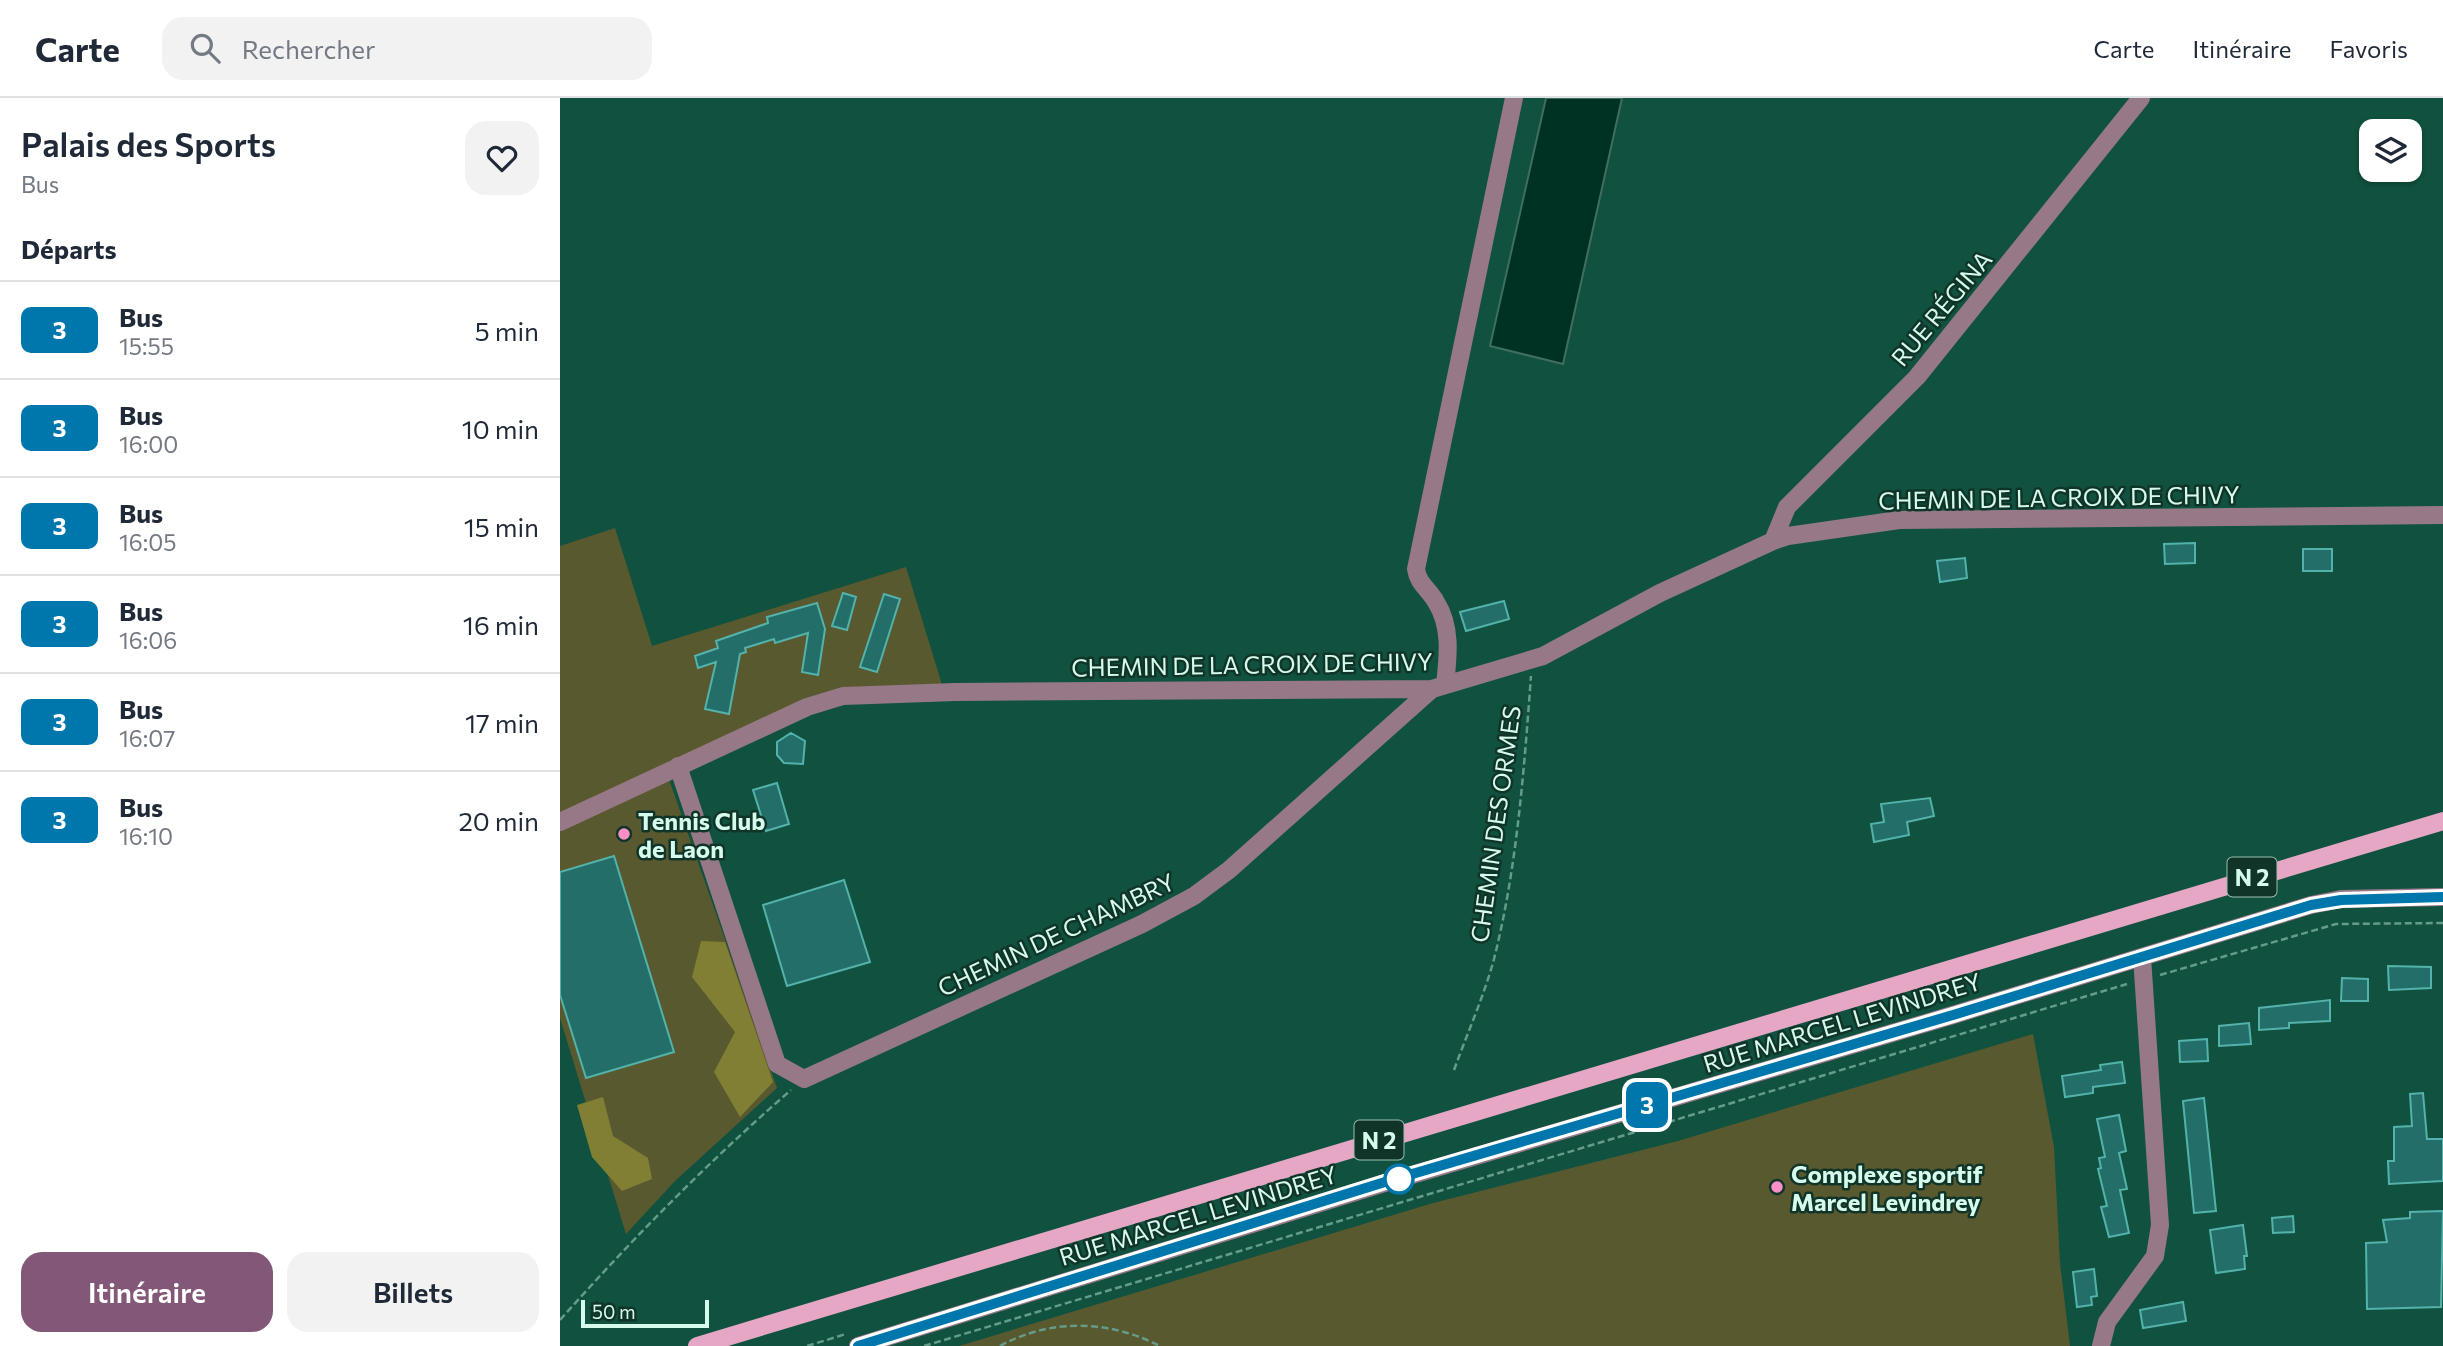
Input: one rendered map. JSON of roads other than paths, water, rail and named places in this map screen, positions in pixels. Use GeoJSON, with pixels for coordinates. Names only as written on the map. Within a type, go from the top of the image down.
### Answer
{"type":"FeatureCollection","features":[{"type":"Feature","properties":{"kind":"main road","name":"N 2"},"geometry":{"type":"LineString","coordinates":[[696,1346],[2443,821]]}},
{"type":"Feature","properties":{"kind":"street"},"geometry":{"type":"LineString","coordinates":[[1439,687],[1450,649],[1436,602],[1418,577],[1416,569],[1514,98]]}},
{"type":"Feature","properties":{"kind":"street","name":"RUE RÉGINA"},"geometry":{"type":"LineString","coordinates":[[1773,541],[1787,507],[1917,377],[2141,98]]}},
{"type":"Feature","properties":{"kind":"street","name":"CHEMIN DE LA CROIX DE CHIVY"},"geometry":{"type":"LineString","coordinates":[[560,822],[807,706],[843,696],[955,692],[1439,687],[1532,659],[1660,593],[1788,536],[1899,520],[2443,515]]}},
{"type":"Feature","properties":{"kind":"street","name":"CHEMIN DE CHAMBRY"},"geometry":{"type":"LineString","coordinates":[[678,766],[777,1064],[804,1079],[1142,924],[1194,896],[1276,831],[1439,687]]}},
{"type":"Feature","properties":{"kind":"street","name":"RUE MARCEL LEVINDREY"},"geometry":{"type":"LineString","coordinates":[[858,1346],[1385,1182],[2311,905],[2341,900],[2443,897]]}},
{"type":"Feature","properties":{"kind":"street"},"geometry":{"type":"LineString","coordinates":[[2101,1346],[2107,1322],[2155,1256],[2160,1224],[2142,957]]}},
{"type":"Feature","properties":{"kind":"place","name":"Tennis Club de Laon"},"geometry":{"type":"Point","coordinates":[624,834]}},
{"type":"Feature","properties":{"kind":"place","name":"Complexe sportif Marcel Levindrey"},"geometry":{"type":"Point","coordinates":[1777,1187]}}]}
